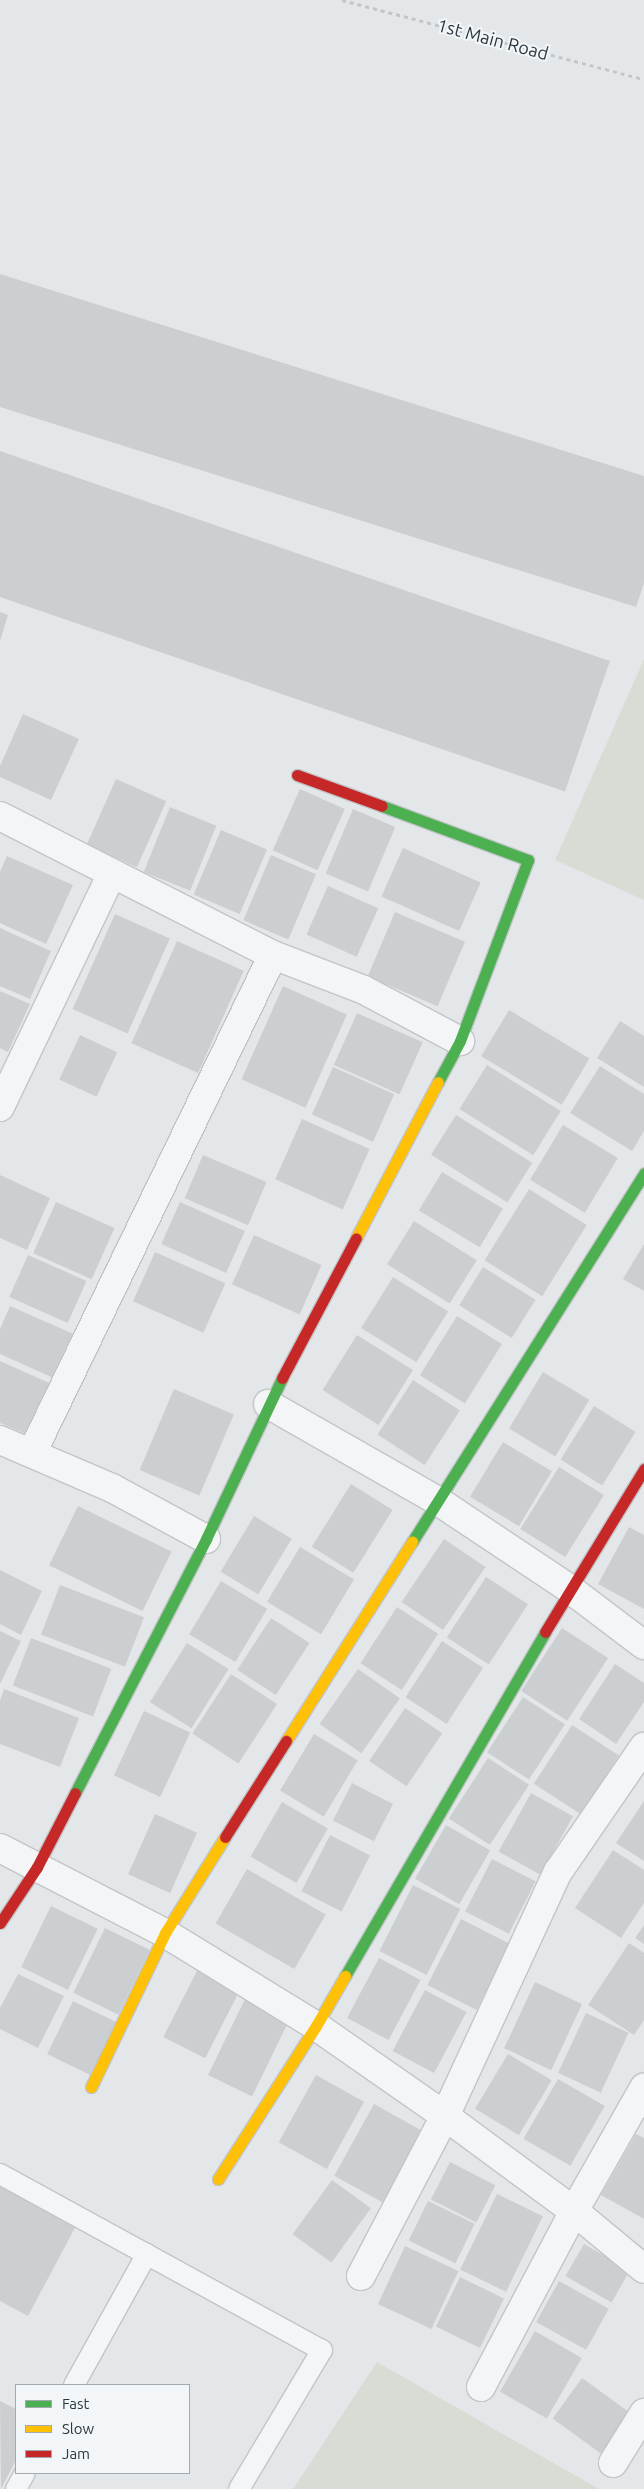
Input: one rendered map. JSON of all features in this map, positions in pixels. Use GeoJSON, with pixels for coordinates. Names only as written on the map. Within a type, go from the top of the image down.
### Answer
{"type":"FeatureCollection","features":[{"type":"Feature","properties":{"kind":"street"},"geometry":{"type":"LineString","coordinates":[[0,1924],[37,1867],[206,1539],[268,1404],[460,1041],[528,860],[297,775]]}},
{"type":"Feature","properties":{"kind":"street"},"geometry":{"type":"LineString","coordinates":[[0,816],[273,954],[364,990],[460,1041]]}},
{"type":"Feature","properties":{"kind":"street"},"geometry":{"type":"LineString","coordinates":[[0,1107],[112,873]]}},
{"type":"Feature","properties":{"kind":"street"},"geometry":{"type":"LineString","coordinates":[[32,1454],[273,954]]}},
{"type":"Feature","properties":{"kind":"street"},"geometry":{"type":"LineString","coordinates":[[91,2087],[165,1933],[644,1173]]}},
{"type":"Feature","properties":{"kind":"street"},"geometry":{"type":"LineString","coordinates":[[268,1404],[438,1501],[570,1589],[644,1645]]}},
{"type":"Feature","properties":{"kind":"street"},"geometry":{"type":"LineString","coordinates":[[0,1440],[112,1488],[206,1539]]}},
{"type":"Feature","properties":{"kind":"street"},"geometry":{"type":"LineString","coordinates":[[218,2178],[316,2026],[570,1589],[644,1469]]}},
{"type":"Feature","properties":{"kind":"street"},"geometry":{"type":"LineString","coordinates":[[361,2276],[445,2116],[558,1872],[644,1747]]}},
{"type":"Feature","properties":{"kind":"street"},"geometry":{"type":"LineString","coordinates":[[0,1848],[165,1933],[316,2026],[445,2116],[574,2210],[644,2268]]}},
{"type":"Feature","properties":{"kind":"street"},"geometry":{"type":"LineString","coordinates":[[481,2387],[574,2210],[644,2088]]}},
{"type":"Feature","properties":{"kind":"street"},"geometry":{"type":"LineString","coordinates":[[613,2463],[644,2413]]}},
{"type":"Feature","properties":{"kind":"lane"},"geometry":{"type":"LineString","coordinates":[[0,2174],[322,2350],[239,2489]]}},
{"type":"Feature","properties":{"kind":"lane"},"geometry":{"type":"LineString","coordinates":[[75,2384],[147,2254]]}},
{"type":"Feature","properties":{"kind":"lane"},"geometry":{"type":"LineString","coordinates":[[16,2489],[24,2474]]}},
{"type":"Feature","properties":{"kind":"path","name":"1st Main Road"},"geometry":{"type":"LineString","coordinates":[[342,0],[644,79]]}},
{"type":"Feature","properties":{"kind":"shaded area"},"geometry":{"type":"Polygon","coordinates":[[[644,659],[644,900],[555,860],[644,659]]]}},
{"type":"Feature","properties":{"kind":"shaded area"},"geometry":{"type":"Polygon","coordinates":[[[377,2362],[599,2489],[293,2489],[377,2362]]]}},
{"type":"Feature","properties":{"kind":"building"},"geometry":{"type":"Polygon","coordinates":[[[0,274],[644,476],[644,583],[636,607],[0,407],[0,274]]]}},
{"type":"Feature","properties":{"kind":"building"},"geometry":{"type":"Polygon","coordinates":[[[0,451],[610,661],[565,791],[0,597],[0,451]]]}},
{"type":"Feature","properties":{"kind":"building"},"geometry":{"type":"Polygon","coordinates":[[[0,612],[8,615],[0,641],[0,612]]]}},
{"type":"Feature","properties":{"kind":"building"},"geometry":{"type":"Polygon","coordinates":[[[23,714],[79,739],[51,800],[0,777],[0,766],[23,714]]]}},
{"type":"Feature","properties":{"kind":"building"},"geometry":{"type":"Polygon","coordinates":[[[116,779],[166,801],[137,867],[87,845],[116,779]]]}},
{"type":"Feature","properties":{"kind":"building"},"geometry":{"type":"Polygon","coordinates":[[[300,789],[345,809],[318,870],[273,850],[300,789]]]}},
{"type":"Feature","properties":{"kind":"building"},"geometry":{"type":"Polygon","coordinates":[[[170,807],[216,826],[190,891],[144,872],[170,807]]]}},
{"type":"Feature","properties":{"kind":"building"},"geometry":{"type":"Polygon","coordinates":[[[353,809],[395,827],[368,891],[326,873],[353,809]]]}},
{"type":"Feature","properties":{"kind":"building"},"geometry":{"type":"Polygon","coordinates":[[[221,830],[267,850],[240,914],[194,894],[221,830]]]}},
{"type":"Feature","properties":{"kind":"building"},"geometry":{"type":"Polygon","coordinates":[[[403,848],[481,883],[459,931],[381,896],[403,848]]]}},
{"type":"Feature","properties":{"kind":"building"},"geometry":{"type":"Polygon","coordinates":[[[271,855],[316,874],[288,940],[243,920],[271,855]]]}},
{"type":"Feature","properties":{"kind":"building"},"geometry":{"type":"Polygon","coordinates":[[[7,856],[73,885],[46,944],[0,923],[0,872],[7,856]]]}},
{"type":"Feature","properties":{"kind":"building"},"geometry":{"type":"Polygon","coordinates":[[[328,886],[378,908],[357,957],[306,934],[328,886]]]}},
{"type":"Feature","properties":{"kind":"building"},"geometry":{"type":"Polygon","coordinates":[[[395,912],[465,942],[438,1006],[368,976],[395,912]]]}},
{"type":"Feature","properties":{"kind":"building"},"geometry":{"type":"Polygon","coordinates":[[[115,914],[170,938],[128,1033],[73,1009],[115,914]]]}},
{"type":"Feature","properties":{"kind":"building"},"geometry":{"type":"Polygon","coordinates":[[[0,928],[51,951],[30,999],[0,986],[0,928]]]}},
{"type":"Feature","properties":{"kind":"building"},"geometry":{"type":"Polygon","coordinates":[[[177,941],[244,971],[198,1073],[131,1043],[177,941]]]}},
{"type":"Feature","properties":{"kind":"building"},"geometry":{"type":"Polygon","coordinates":[[[283,986],[347,1014],[305,1108],[242,1079],[283,986]]]}},
{"type":"Feature","properties":{"kind":"building"},"geometry":{"type":"Polygon","coordinates":[[[0,991],[30,1004],[8,1052],[0,1048],[0,991]]]}},
{"type":"Feature","properties":{"kind":"building"},"geometry":{"type":"Polygon","coordinates":[[[509,1010],[590,1058],[562,1105],[481,1056],[509,1010]]]}},
{"type":"Feature","properties":{"kind":"building"},"geometry":{"type":"Polygon","coordinates":[[[357,1013],[423,1042],[400,1094],[334,1065],[357,1013]]]}},
{"type":"Feature","properties":{"kind":"building"},"geometry":{"type":"Polygon","coordinates":[[[620,1021],[644,1036],[644,1087],[597,1058],[620,1021]]]}},
{"type":"Feature","properties":{"kind":"building"},"geometry":{"type":"Polygon","coordinates":[[[80,1035],[117,1052],[96,1097],[59,1079],[80,1035]]]}},
{"type":"Feature","properties":{"kind":"building"},"geometry":{"type":"Polygon","coordinates":[[[487,1065],[561,1111],[533,1155],[459,1109],[487,1065]]]}},
{"type":"Feature","properties":{"kind":"building"},"geometry":{"type":"Polygon","coordinates":[[[600,1066],[644,1094],[644,1131],[632,1151],[570,1113],[600,1066]]]}},
{"type":"Feature","properties":{"kind":"building"},"geometry":{"type":"Polygon","coordinates":[[[333,1067],[394,1094],[373,1142],[312,1115],[333,1067]]]}},
{"type":"Feature","properties":{"kind":"building"},"geometry":{"type":"Polygon","coordinates":[[[456,1115],[532,1163],[507,1203],[431,1155],[456,1115]]]}},
{"type":"Feature","properties":{"kind":"building"},"geometry":{"type":"Polygon","coordinates":[[[302,1119],[370,1149],[343,1209],[275,1179],[302,1119]]]}},
{"type":"Feature","properties":{"kind":"building"},"geometry":{"type":"Polygon","coordinates":[[[563,1125],[618,1158],[585,1213],[530,1180],[563,1125]]]}},
{"type":"Feature","properties":{"kind":"building"},"geometry":{"type":"Polygon","coordinates":[[[203,1155],[267,1182],[248,1225],[185,1198],[203,1155]]]}},
{"type":"Feature","properties":{"kind":"building"},"geometry":{"type":"Polygon","coordinates":[[[442,1172],[503,1209],[480,1247],[419,1211],[442,1172]]]}},
{"type":"Feature","properties":{"kind":"building"},"geometry":{"type":"Polygon","coordinates":[[[0,1175],[50,1198],[27,1250],[0,1238],[0,1175]]]}},
{"type":"Feature","properties":{"kind":"building"},"geometry":{"type":"Polygon","coordinates":[[[529,1189],[587,1225],[542,1296],[484,1260],[529,1189]]]}},
{"type":"Feature","properties":{"kind":"building"},"geometry":{"type":"Polygon","coordinates":[[[56,1202],[114,1228],[92,1279],[33,1253],[56,1202]]]}},
{"type":"Feature","properties":{"kind":"building"},"geometry":{"type":"Polygon","coordinates":[[[180,1202],[245,1231],[226,1273],[161,1244],[180,1202]]]}},
{"type":"Feature","properties":{"kind":"building"},"geometry":{"type":"Polygon","coordinates":[[[414,1221],[477,1260],[450,1303],[387,1264],[414,1221]]]}},
{"type":"Feature","properties":{"kind":"building"},"geometry":{"type":"Polygon","coordinates":[[[254,1235],[322,1265],[300,1314],[232,1284],[254,1235]]]}},
{"type":"Feature","properties":{"kind":"building"},"geometry":{"type":"Polygon","coordinates":[[[644,1244],[644,1291],[623,1279],[644,1244]]]}},
{"type":"Feature","properties":{"kind":"building"},"geometry":{"type":"Polygon","coordinates":[[[155,1252],[225,1283],[203,1333],[133,1301],[155,1252]]]}},
{"type":"Feature","properties":{"kind":"building"},"geometry":{"type":"Polygon","coordinates":[[[28,1255],[86,1281],[68,1323],[9,1297],[28,1255]]]}},
{"type":"Feature","properties":{"kind":"building"},"geometry":{"type":"Polygon","coordinates":[[[483,1267],[536,1300],[512,1338],[459,1305],[483,1267]]]}},
{"type":"Feature","properties":{"kind":"building"},"geometry":{"type":"Polygon","coordinates":[[[393,1277],[448,1311],[416,1362],[361,1328],[393,1277]]]}},
{"type":"Feature","properties":{"kind":"building"},"geometry":{"type":"Polygon","coordinates":[[[10,1306],[78,1336],[58,1380],[0,1354],[0,1329],[10,1306]]]}},
{"type":"Feature","properties":{"kind":"building"},"geometry":{"type":"Polygon","coordinates":[[[457,1316],[502,1344],[465,1403],[420,1375],[457,1316]]]}},
{"type":"Feature","properties":{"kind":"building"},"geometry":{"type":"Polygon","coordinates":[[[357,1335],[413,1370],[379,1425],[323,1390],[357,1335]]]}},
{"type":"Feature","properties":{"kind":"building"},"geometry":{"type":"Polygon","coordinates":[[[0,1361],[56,1386],[33,1437],[0,1423],[0,1361]]]}},
{"type":"Feature","properties":{"kind":"building"},"geometry":{"type":"Polygon","coordinates":[[[543,1372],[589,1400],[555,1456],[509,1429],[543,1372]]]}},
{"type":"Feature","properties":{"kind":"building"},"geometry":{"type":"Polygon","coordinates":[[[413,1380],[460,1410],[425,1465],[378,1435],[413,1380]]]}},
{"type":"Feature","properties":{"kind":"building"},"geometry":{"type":"Polygon","coordinates":[[[174,1389],[234,1414],[199,1495],[140,1470],[174,1389]]]}},
{"type":"Feature","properties":{"kind":"building"},"geometry":{"type":"Polygon","coordinates":[[[594,1406],[636,1432],[602,1485],[561,1459],[594,1406]]]}},
{"type":"Feature","properties":{"kind":"building"},"geometry":{"type":"Polygon","coordinates":[[[503,1442],[552,1471],[519,1526],[470,1497],[503,1442]]]}},
{"type":"Feature","properties":{"kind":"building"},"geometry":{"type":"Polygon","coordinates":[[[559,1467],[604,1495],[565,1557],[520,1529],[559,1467]]]}},
{"type":"Feature","properties":{"kind":"building"},"geometry":{"type":"Polygon","coordinates":[[[351,1484],[393,1510],[353,1573],[312,1547],[351,1484]]]}},
{"type":"Feature","properties":{"kind":"building"},"geometry":{"type":"Polygon","coordinates":[[[78,1506],[171,1552],[143,1611],[49,1565],[78,1506]]]}},
{"type":"Feature","properties":{"kind":"building"},"geometry":{"type":"Polygon","coordinates":[[[254,1516],[292,1539],[258,1594],[221,1572],[254,1516]]]}},
{"type":"Feature","properties":{"kind":"building"},"geometry":{"type":"Polygon","coordinates":[[[629,1527],[644,1535],[644,1609],[598,1584],[629,1527]]]}},
{"type":"Feature","properties":{"kind":"building"},"geometry":{"type":"Polygon","coordinates":[[[444,1539],[485,1567],[443,1630],[402,1602],[444,1539]]]}},
{"type":"Feature","properties":{"kind":"building"},"geometry":{"type":"Polygon","coordinates":[[[300,1547],[354,1579],[321,1634],[267,1602],[300,1547]]]}},
{"type":"Feature","properties":{"kind":"building"},"geometry":{"type":"Polygon","coordinates":[[[0,1570],[42,1591],[21,1635],[0,1624],[0,1570]]]}},
{"type":"Feature","properties":{"kind":"building"},"geometry":{"type":"Polygon","coordinates":[[[486,1577],[528,1604],[489,1665],[447,1637],[486,1577]]]}},
{"type":"Feature","properties":{"kind":"building"},"geometry":{"type":"Polygon","coordinates":[[[221,1581],[267,1609],[235,1662],[189,1634],[221,1581]]]}},
{"type":"Feature","properties":{"kind":"building"},"geometry":{"type":"Polygon","coordinates":[[[60,1585],[144,1617],[125,1667],[41,1634],[60,1585]]]}},
{"type":"Feature","properties":{"kind":"building"},"geometry":{"type":"Polygon","coordinates":[[[397,1607],[438,1634],[402,1690],[361,1663],[397,1607]]]}},
{"type":"Feature","properties":{"kind":"building"},"geometry":{"type":"Polygon","coordinates":[[[271,1618],[310,1643],[276,1695],[237,1670],[271,1618]]]}},
{"type":"Feature","properties":{"kind":"building"},"geometry":{"type":"Polygon","coordinates":[[[562,1628],[608,1658],[567,1721],[521,1691],[562,1628]]]}},
{"type":"Feature","properties":{"kind":"building"},"geometry":{"type":"Polygon","coordinates":[[[0,1631],[21,1641],[0,1684],[0,1631]]]}},
{"type":"Feature","properties":{"kind":"building"},"geometry":{"type":"Polygon","coordinates":[[[31,1638],[111,1669],[93,1716],[13,1686],[31,1638]]]}},
{"type":"Feature","properties":{"kind":"building"},"geometry":{"type":"Polygon","coordinates":[[[442,1641],[483,1668],[447,1724],[406,1697],[442,1641]]]}},
{"type":"Feature","properties":{"kind":"building"},"geometry":{"type":"Polygon","coordinates":[[[187,1643],[229,1669],[191,1728],[150,1702],[187,1643]]]}},
{"type":"Feature","properties":{"kind":"building"},"geometry":{"type":"Polygon","coordinates":[[[615,1664],[644,1683],[644,1702],[616,1744],[579,1719],[615,1664]]]}},
{"type":"Feature","properties":{"kind":"building"},"geometry":{"type":"Polygon","coordinates":[[[358,1669],[400,1698],[361,1753],[320,1724],[358,1669]]]}},
{"type":"Feature","properties":{"kind":"building"},"geometry":{"type":"Polygon","coordinates":[[[231,1674],[277,1704],[238,1764],[192,1734],[231,1674]]]}},
{"type":"Feature","properties":{"kind":"building"},"geometry":{"type":"Polygon","coordinates":[[[4,1689],[79,1718],[60,1767],[0,1744],[0,1701],[4,1689]]]}},
{"type":"Feature","properties":{"kind":"building"},"geometry":{"type":"Polygon","coordinates":[[[523,1697],[565,1724],[529,1780],[487,1752],[523,1697]]]}},
{"type":"Feature","properties":{"kind":"building"},"geometry":{"type":"Polygon","coordinates":[[[405,1708],[442,1733],[407,1786],[369,1761],[405,1708]]]}},
{"type":"Feature","properties":{"kind":"building"},"geometry":{"type":"Polygon","coordinates":[[[144,1711],[190,1733],[160,1797],[114,1775],[144,1711]]]}},
{"type":"Feature","properties":{"kind":"building"},"geometry":{"type":"Polygon","coordinates":[[[572,1725],[619,1755],[581,1814],[534,1784],[572,1725]]]}},
{"type":"Feature","properties":{"kind":"building"},"geometry":{"type":"Polygon","coordinates":[[[314,1734],[358,1760],[324,1817],[280,1791],[314,1734]]]}},
{"type":"Feature","properties":{"kind":"building"},"geometry":{"type":"Polygon","coordinates":[[[488,1758],[529,1785],[490,1845],[449,1818],[488,1758]]]}},
{"type":"Feature","properties":{"kind":"building"},"geometry":{"type":"Polygon","coordinates":[[[352,1783],[393,1804],[374,1841],[333,1820],[352,1783]]]}},
{"type":"Feature","properties":{"kind":"building"},"geometry":{"type":"Polygon","coordinates":[[[531,1793],[573,1816],[540,1875],[499,1852],[531,1793]]]}},
{"type":"Feature","properties":{"kind":"building"},"geometry":{"type":"Polygon","coordinates":[[[644,1801],[644,1861],[616,1843],[644,1801]]]}},
{"type":"Feature","properties":{"kind":"building"},"geometry":{"type":"Polygon","coordinates":[[[282,1802],[328,1828],[296,1883],[250,1857],[282,1802]]]}},
{"type":"Feature","properties":{"kind":"building"},"geometry":{"type":"Polygon","coordinates":[[[155,1814],[197,1833],[170,1893],[128,1874],[155,1814]]]}},
{"type":"Feature","properties":{"kind":"building"},"geometry":{"type":"Polygon","coordinates":[[[446,1825],[490,1850],[459,1904],[415,1879],[446,1825]]]}},
{"type":"Feature","properties":{"kind":"building"},"geometry":{"type":"Polygon","coordinates":[[[330,1835],[370,1855],[341,1912],[301,1891],[330,1835]]]}},
{"type":"Feature","properties":{"kind":"building"},"geometry":{"type":"Polygon","coordinates":[[[613,1850],[644,1870],[644,1903],[621,1938],[575,1908],[613,1850]]]}},
{"type":"Feature","properties":{"kind":"building"},"geometry":{"type":"Polygon","coordinates":[[[492,1859],[536,1881],[509,1934],[465,1912],[492,1859]]]}},
{"type":"Feature","properties":{"kind":"building"},"geometry":{"type":"Polygon","coordinates":[[[247,1869],[326,1914],[294,1969],[216,1924],[247,1869]]]}},
{"type":"Feature","properties":{"kind":"building"},"geometry":{"type":"Polygon","coordinates":[[[413,1885],[460,1909],[427,1975],[379,1951],[413,1885]]]}},
{"type":"Feature","properties":{"kind":"building"},"geometry":{"type":"Polygon","coordinates":[[[51,1906],[98,1929],[68,1990],[21,1967],[51,1906]]]}},
{"type":"Feature","properties":{"kind":"building"},"geometry":{"type":"Polygon","coordinates":[[[461,1919],[510,1944],[476,2010],[427,1985],[461,1919]]]}},
{"type":"Feature","properties":{"kind":"building"},"geometry":{"type":"Polygon","coordinates":[[[644,1925],[644,1944],[635,1938],[644,1925]]]}},
{"type":"Feature","properties":{"kind":"building"},"geometry":{"type":"Polygon","coordinates":[[[105,1928],[150,1950],[118,2015],[73,1993],[105,1928]]]}},
{"type":"Feature","properties":{"kind":"building"},"geometry":{"type":"Polygon","coordinates":[[[629,1943],[644,1953],[644,2020],[634,2035],[588,2005],[629,1943]]]}},
{"type":"Feature","properties":{"kind":"building"},"geometry":{"type":"Polygon","coordinates":[[[379,1958],[420,1980],[389,2040],[347,2018],[379,1958]]]}},
{"type":"Feature","properties":{"kind":"building"},"geometry":{"type":"Polygon","coordinates":[[[201,1963],[243,1984],[205,2058],[163,2037],[201,1963]]]}},
{"type":"Feature","properties":{"kind":"building"},"geometry":{"type":"Polygon","coordinates":[[[18,1974],[64,1996],[38,2048],[0,2029],[0,2008],[18,1974]]]}},
{"type":"Feature","properties":{"kind":"building"},"geometry":{"type":"Polygon","coordinates":[[[535,1982],[582,2004],[551,2070],[504,2048],[535,1982]]]}},
{"type":"Feature","properties":{"kind":"building"},"geometry":{"type":"Polygon","coordinates":[[[425,1990],[466,2012],[434,2073],[393,2051],[425,1990]]]}},
{"type":"Feature","properties":{"kind":"building"},"geometry":{"type":"Polygon","coordinates":[[[247,1995],[291,2016],[252,2096],[208,2075],[247,1995]]]}},
{"type":"Feature","properties":{"kind":"building"},"geometry":{"type":"Polygon","coordinates":[[[73,2001],[116,2022],[90,2075],[47,2054],[73,2001]]]}},
{"type":"Feature","properties":{"kind":"building"},"geometry":{"type":"Polygon","coordinates":[[[586,2013],[629,2033],[601,2093],[558,2073],[586,2013]]]}},
{"type":"Feature","properties":{"kind":"building"},"geometry":{"type":"Polygon","coordinates":[[[508,2054],[552,2080],[519,2135],[475,2109],[508,2054]]]}},
{"type":"Feature","properties":{"kind":"building"},"geometry":{"type":"Polygon","coordinates":[[[316,2075],[364,2102],[327,2169],[279,2142],[316,2075]]]}},
{"type":"Feature","properties":{"kind":"building"},"geometry":{"type":"Polygon","coordinates":[[[558,2079],[605,2106],[570,2166],[524,2139],[558,2079]]]}},
{"type":"Feature","properties":{"kind":"building"},"geometry":{"type":"Polygon","coordinates":[[[374,2104],[424,2132],[384,2203],[334,2176],[374,2104]]]}},
{"type":"Feature","properties":{"kind":"building"},"geometry":{"type":"Polygon","coordinates":[[[636,2134],[644,2138],[644,2219],[601,2195],[636,2134]]]}},
{"type":"Feature","properties":{"kind":"building"},"geometry":{"type":"Polygon","coordinates":[[[450,2162],[495,2185],[476,2223],[431,2199],[450,2162]]]}},
{"type":"Feature","properties":{"kind":"building"},"geometry":{"type":"Polygon","coordinates":[[[332,2180],[371,2208],[331,2262],[293,2234],[332,2180]]]}},
{"type":"Feature","properties":{"kind":"building"},"geometry":{"type":"Polygon","coordinates":[[[0,2181],[78,2222],[28,2316],[0,2301],[0,2181]]]}},
{"type":"Feature","properties":{"kind":"building"},"geometry":{"type":"Polygon","coordinates":[[[497,2194],[543,2216],[506,2292],[460,2269],[497,2194]]]}},
{"type":"Feature","properties":{"kind":"building"},"geometry":{"type":"Polygon","coordinates":[[[428,2201],[475,2224],[455,2263],[409,2241],[428,2201]]]}},
{"type":"Feature","properties":{"kind":"building"},"geometry":{"type":"Polygon","coordinates":[[[584,2244],[630,2270],[611,2303],[566,2276],[584,2244]]]}},
{"type":"Feature","properties":{"kind":"building"},"geometry":{"type":"Polygon","coordinates":[[[405,2246],[458,2271],[431,2329],[378,2304],[405,2246]]]}},
{"type":"Feature","properties":{"kind":"building"},"geometry":{"type":"Polygon","coordinates":[[[460,2277],[504,2298],[480,2348],[436,2326],[460,2277]]]}},
{"type":"Feature","properties":{"kind":"building"},"geometry":{"type":"Polygon","coordinates":[[[559,2281],[609,2309],[586,2350],[536,2322],[559,2281]]]}},
{"type":"Feature","properties":{"kind":"building"},"geometry":{"type":"Polygon","coordinates":[[[535,2331],[582,2358],[547,2419],[500,2392],[535,2331]]]}},
{"type":"Feature","properties":{"kind":"building"},"geometry":{"type":"Polygon","coordinates":[[[582,2378],[631,2413],[601,2454],[553,2418],[582,2378]]]}},
{"type":"Feature","properties":{"kind":"building"},"geometry":{"type":"Polygon","coordinates":[[[0,2401],[15,2408],[15,2462],[1,2489],[0,2401]]]}},
{"type":"Feature","properties":{"kind":"traffic: fast"},"geometry":{"type":"LineString","coordinates":[[382,806],[528,860],[460,1041],[438,1082]]}},
{"type":"Feature","properties":{"kind":"traffic: fast"},"geometry":{"type":"LineString","coordinates":[[412,1542],[644,1173]]}},
{"type":"Feature","properties":{"kind":"traffic: fast"},"geometry":{"type":"LineString","coordinates":[[75,1793],[206,1539],[282,1378]]}},
{"type":"Feature","properties":{"kind":"traffic: fast"},"geometry":{"type":"LineString","coordinates":[[345,1976],[545,1632]]}},
{"type":"Feature","properties":{"kind":"traffic: slow"},"geometry":{"type":"LineString","coordinates":[[356,1238],[438,1082]]}},
{"type":"Feature","properties":{"kind":"traffic: slow"},"geometry":{"type":"LineString","coordinates":[[286,1741],[412,1542]]}},
{"type":"Feature","properties":{"kind":"traffic: slow"},"geometry":{"type":"LineString","coordinates":[[91,2087],[165,1933],[225,1837]]}},
{"type":"Feature","properties":{"kind":"traffic: slow"},"geometry":{"type":"LineString","coordinates":[[218,2179],[316,2026],[345,1976]]}},
{"type":"Feature","properties":{"kind":"traffic: jam"},"geometry":{"type":"LineString","coordinates":[[297,775],[382,806]]}},
{"type":"Feature","properties":{"kind":"traffic: jam"},"geometry":{"type":"LineString","coordinates":[[282,1378],[356,1238]]}},
{"type":"Feature","properties":{"kind":"traffic: jam"},"geometry":{"type":"LineString","coordinates":[[545,1632],[644,1469]]}},
{"type":"Feature","properties":{"kind":"traffic: jam"},"geometry":{"type":"LineString","coordinates":[[225,1837],[286,1741]]}},
{"type":"Feature","properties":{"kind":"traffic: jam"},"geometry":{"type":"LineString","coordinates":[[0,1923],[37,1867],[75,1793]]}}]}
